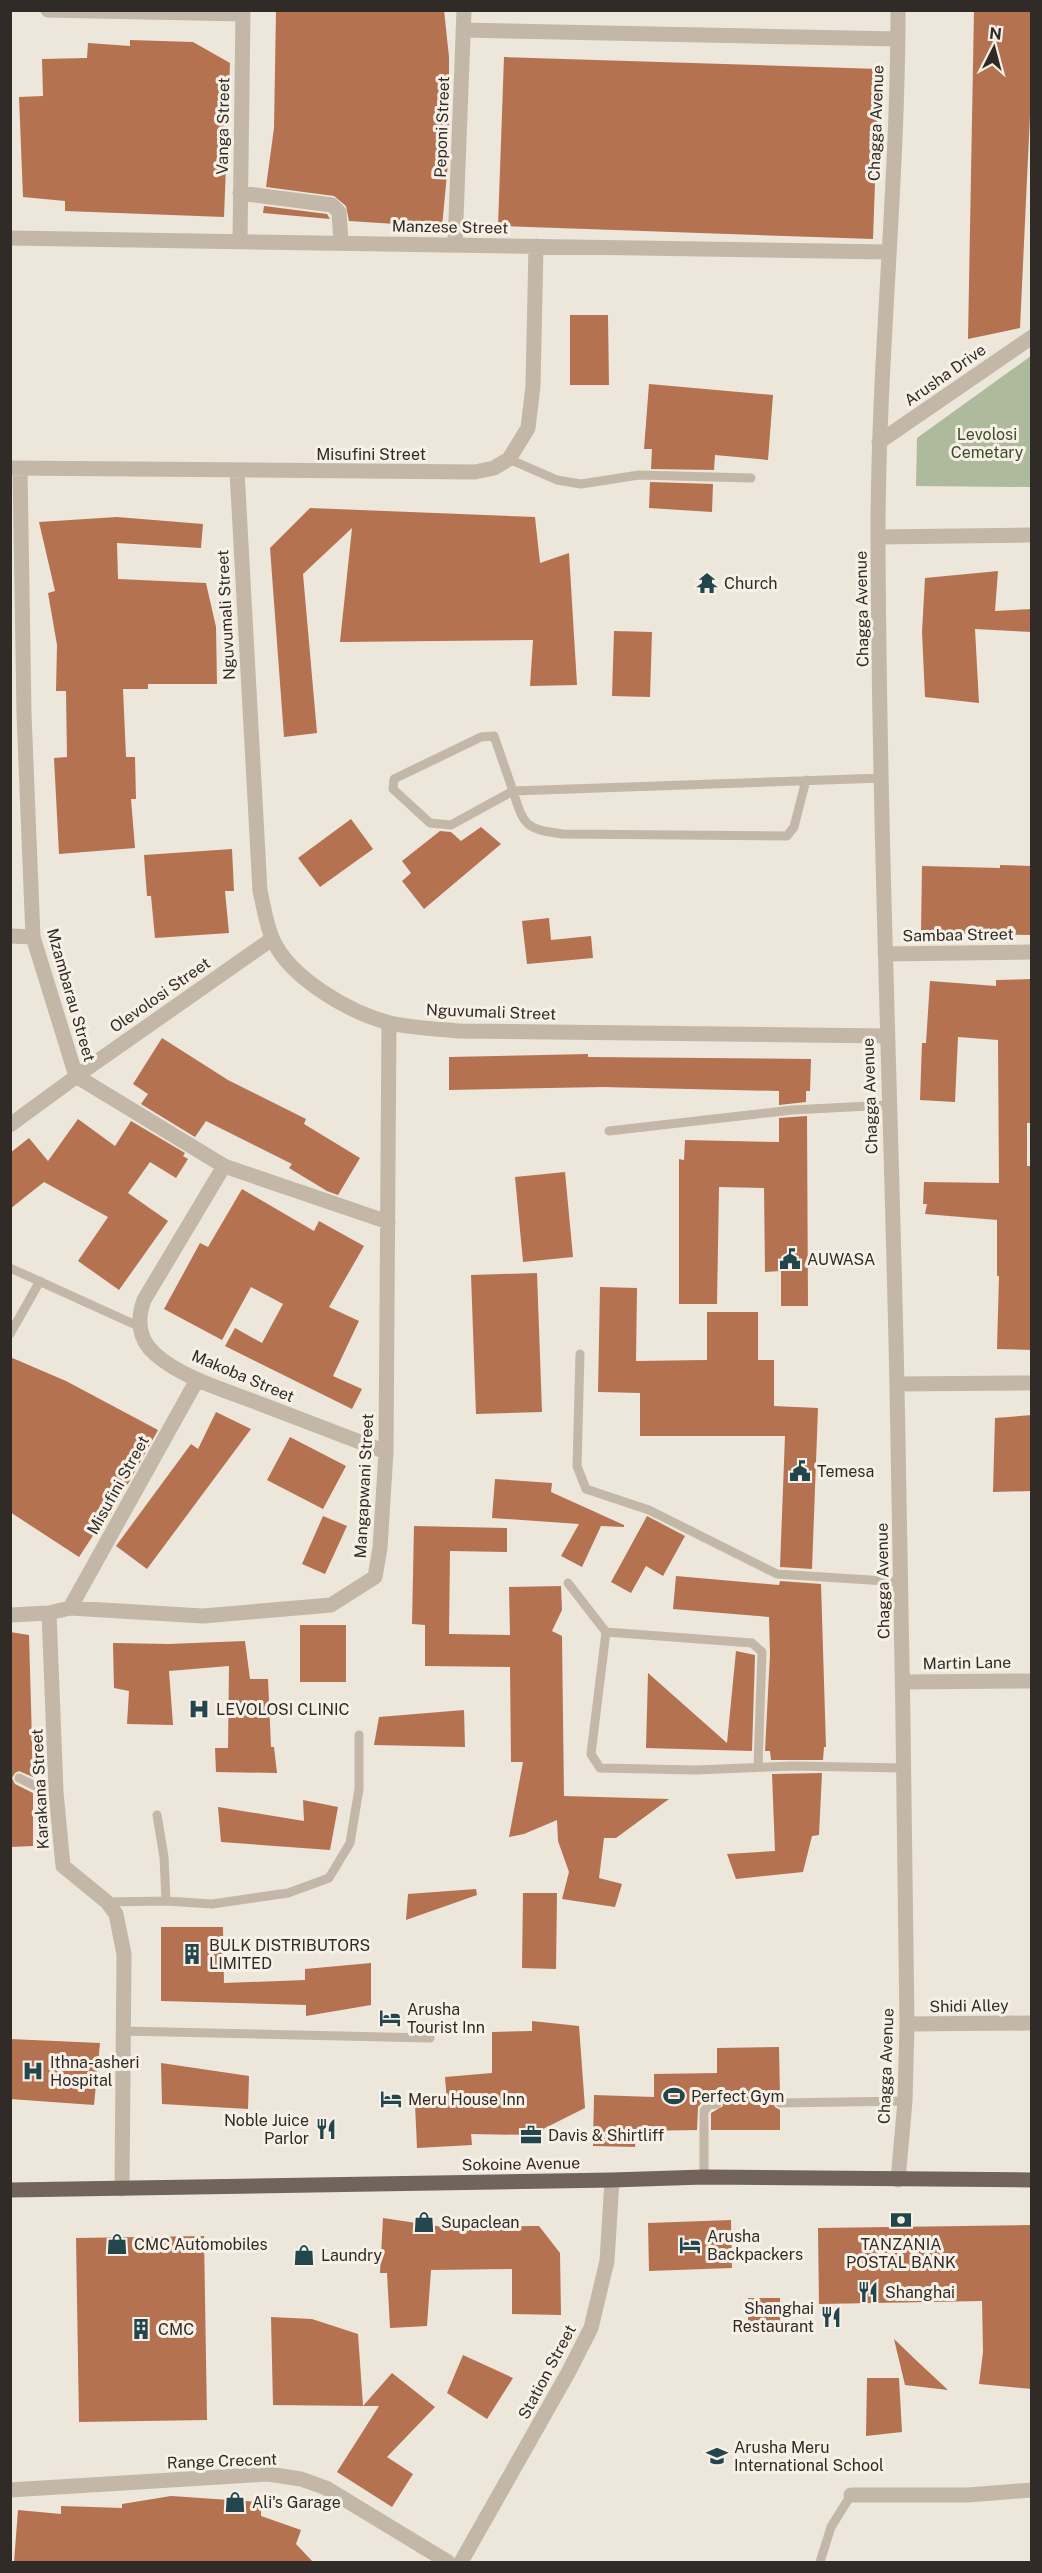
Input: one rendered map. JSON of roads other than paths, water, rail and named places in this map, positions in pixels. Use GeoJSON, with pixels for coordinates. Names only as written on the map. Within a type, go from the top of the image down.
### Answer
{"type":"FeatureCollection","features":[{"type":"Feature","properties":{"kind":"main road","name":"Sokoine Avenue"},"geometry":{"type":"LineString","coordinates":[[10,2190],[704,2177],[1032,2180]]}},
{"type":"Feature","properties":{"kind":"street"},"geometry":{"type":"LineString","coordinates":[[48,10],[243,12]]}},
{"type":"Feature","properties":{"kind":"street","name":"Peponi Street"},"geometry":{"type":"LineString","coordinates":[[456,245],[464,10]]}},
{"type":"Feature","properties":{"kind":"street","name":"Chagga Avenue"},"geometry":{"type":"LineString","coordinates":[[898,10],[879,442],[878,537],[886,1036],[897,1384],[903,1682],[907,2024],[898,2180]]}},
{"type":"Feature","properties":{"kind":"street","name":"Vanga Street"},"geometry":{"type":"LineString","coordinates":[[240,242],[243,12]]}},
{"type":"Feature","properties":{"kind":"street"},"geometry":{"type":"LineString","coordinates":[[463,30],[898,39]]}},
{"type":"Feature","properties":{"kind":"street"},"geometry":{"type":"LineString","coordinates":[[240,193],[332,205],[339,212],[341,243]]}},
{"type":"Feature","properties":{"kind":"street","name":"Manzese Street"},"geometry":{"type":"LineString","coordinates":[[10,238],[889,252]]}},
{"type":"Feature","properties":{"kind":"street"},"geometry":{"type":"LineString","coordinates":[[509,459],[528,428],[533,386],[536,246]]}},
{"type":"Feature","properties":{"kind":"street","name":"Arusha Drive"},"geometry":{"type":"LineString","coordinates":[[879,442],[1032,337]]}},
{"type":"Feature","properties":{"kind":"street","name":"Misufini Street"},"geometry":{"type":"LineString","coordinates":[[15,468],[475,472],[494,468],[509,459]]}},
{"type":"Feature","properties":{"kind":"street","name":"Mzambarau Street"},"geometry":{"type":"LineString","coordinates":[[15,468],[17,713],[33,937],[76,1076],[224,1166],[388,1222]]}},
{"type":"Feature","properties":{"kind":"street","name":"Nguvumali Street"},"geometry":{"type":"LineString","coordinates":[[237,471],[256,853],[260,891],[272,939],[285,961],[313,984],[364,1014],[389,1023],[459,1031],[886,1036]]}},
{"type":"Feature","properties":{"kind":"street"},"geometry":{"type":"LineString","coordinates":[[878,537],[1032,535]]}},
{"type":"Feature","properties":{"kind":"street"},"geometry":{"type":"LineString","coordinates":[[10,936],[33,937]]}},
{"type":"Feature","properties":{"kind":"street","name":"Olevolosi Street"},"geometry":{"type":"LineString","coordinates":[[10,1125],[272,939]]}},
{"type":"Feature","properties":{"kind":"street","name":"Sambaa Street"},"geometry":{"type":"LineString","coordinates":[[885,954],[1032,952]]}},
{"type":"Feature","properties":{"kind":"street","name":"Mangapwani Street"},"geometry":{"type":"LineString","coordinates":[[10,1615],[49,1613],[70,1608],[203,1616],[331,1605],[375,1577],[380,1548],[386,1452],[389,1023]]}},
{"type":"Feature","properties":{"kind":"street"},"geometry":{"type":"LineString","coordinates":[[138,1326],[139,1313],[144,1300],[224,1166]]}},
{"type":"Feature","properties":{"kind":"street","name":"Makoba Street"},"geometry":{"type":"LineString","coordinates":[[138,1326],[154,1353],[197,1380],[386,1452]]}},
{"type":"Feature","properties":{"kind":"street","name":"Misufini Street"},"geometry":{"type":"LineString","coordinates":[[70,1608],[197,1380]]}},
{"type":"Feature","properties":{"kind":"street"},"geometry":{"type":"LineString","coordinates":[[897,1384],[1032,1383]]}},
{"type":"Feature","properties":{"kind":"street","name":"Karakana Street"},"geometry":{"type":"LineString","coordinates":[[49,1613],[57,1797],[63,1866],[106,1902],[116,1914],[124,1954],[122,2189]]}},
{"type":"Feature","properties":{"kind":"street","name":"Martin Lane"},"geometry":{"type":"LineString","coordinates":[[903,1682],[1032,1681]]}},
{"type":"Feature","properties":{"kind":"street","name":"Shidi Alley"},"geometry":{"type":"LineString","coordinates":[[907,2024],[1032,2023]]}},
{"type":"Feature","properties":{"kind":"street","name":"Station Street"},"geometry":{"type":"LineString","coordinates":[[461,2562],[591,2328],[607,2261],[612,2180]]}},
{"type":"Feature","properties":{"kind":"street","name":"Range Crecent"},"geometry":{"type":"LineString","coordinates":[[10,2490],[268,2474],[301,2479],[326,2488],[448,2562]]}},
{"type":"Feature","properties":{"kind":"street"},"geometry":{"type":"LineString","coordinates":[[851,2495],[968,2494],[1032,2490]]}},
{"type":"Feature","properties":{"kind":"lane"},"geometry":{"type":"LineString","coordinates":[[509,459],[557,480],[580,484],[639,475],[751,478]]}},
{"type":"Feature","properties":{"kind":"lane"},"geometry":{"type":"LineString","coordinates":[[806,780],[794,827],[787,836],[563,834],[536,831],[522,818],[513,791],[494,736],[481,737],[394,778],[393,789],[430,823],[451,825],[513,791],[806,780],[882,778]]}},
{"type":"Feature","properties":{"kind":"lane"},"geometry":{"type":"LineString","coordinates":[[609,1131],[792,1110],[888,1105]]}},
{"type":"Feature","properties":{"kind":"lane"},"geometry":{"type":"LineString","coordinates":[[10,1268],[138,1326]]}},
{"type":"Feature","properties":{"kind":"lane"},"geometry":{"type":"LineString","coordinates":[[10,1334],[40,1281]]}},
{"type":"Feature","properties":{"kind":"lane"},"geometry":{"type":"LineString","coordinates":[[580,1354],[577,1466],[586,1489],[649,1510],[777,1574],[901,1582]]}},
{"type":"Feature","properties":{"kind":"lane"},"geometry":{"type":"LineString","coordinates":[[568,1583],[606,1632],[591,1754],[600,1768],[695,1770],[758,1767],[904,1768]]}},
{"type":"Feature","properties":{"kind":"lane"},"geometry":{"type":"LineString","coordinates":[[606,1632],[752,1643],[762,1652],[758,1767]]}},
{"type":"Feature","properties":{"kind":"lane"},"geometry":{"type":"LineString","coordinates":[[106,1902],[212,1904],[288,1893],[329,1878],[351,1843],[359,1789],[359,1735]]}},
{"type":"Feature","properties":{"kind":"lane"},"geometry":{"type":"LineString","coordinates":[[19,1778],[57,1797]]}},
{"type":"Feature","properties":{"kind":"lane"},"geometry":{"type":"LineString","coordinates":[[157,1815],[164,1857],[166,1902]]}},
{"type":"Feature","properties":{"kind":"lane"},"geometry":{"type":"LineString","coordinates":[[122,2031],[430,2038]]}},
{"type":"Feature","properties":{"kind":"lane"},"geometry":{"type":"LineString","coordinates":[[780,2103],[904,2101]]}},
{"type":"Feature","properties":{"kind":"lane"},"geometry":{"type":"LineString","coordinates":[[704,2177],[704,2111],[709,2105],[717,2104]]}},
{"type":"Feature","properties":{"kind":"lane"},"geometry":{"type":"LineString","coordinates":[[820,2562],[831,2527],[851,2495]]}},
{"type":"Feature","properties":{"kind":"place","name":"Church"},"geometry":{"type":"Point","coordinates":[707,583]}},
{"type":"Feature","properties":{"kind":"place","name":"AUWASA"},"geometry":{"type":"Point","coordinates":[790,1259]}},
{"type":"Feature","properties":{"kind":"place","name":"Temesa"},"geometry":{"type":"Point","coordinates":[800,1471]}},
{"type":"Feature","properties":{"kind":"place","name":"LEVOLOSI CLINIC"},"geometry":{"type":"Point","coordinates":[199,1709]}},
{"type":"Feature","properties":{"kind":"place","name":"BULK DISTRIBUTORS LIMITED"},"geometry":{"type":"Point","coordinates":[192,1954]}},
{"type":"Feature","properties":{"kind":"place","name":"Arusha Tourist Inn"},"geometry":{"type":"Point","coordinates":[390,2018]}},
{"type":"Feature","properties":{"kind":"place","name":"Ithna-asheri Hospital"},"geometry":{"type":"Point","coordinates":[33,2071]}},
{"type":"Feature","properties":{"kind":"place","name":"Perfect Gym"},"geometry":{"type":"Point","coordinates":[674,2096]}},
{"type":"Feature","properties":{"kind":"place","name":"Meru House Inn"},"geometry":{"type":"Point","coordinates":[391,2099]}},
{"type":"Feature","properties":{"kind":"place","name":"Noble Juice Parlor"},"geometry":{"type":"Point","coordinates":[326,2129]}},
{"type":"Feature","properties":{"kind":"place","name":"Davis & Shirtliff"},"geometry":{"type":"Point","coordinates":[531,2135]}},
{"type":"Feature","properties":{"kind":"place","name":"TANZANIA POSTAL BANK"},"geometry":{"type":"Point","coordinates":[901,2220]}},
{"type":"Feature","properties":{"kind":"place","name":"Supaclean"},"geometry":{"type":"Point","coordinates":[424,2222]}},
{"type":"Feature","properties":{"kind":"place","name":"CMC Automobiles"},"geometry":{"type":"Point","coordinates":[117,2244]}},
{"type":"Feature","properties":{"kind":"place","name":"Arusha Backpackers"},"geometry":{"type":"Point","coordinates":[690,2245]}},
{"type":"Feature","properties":{"kind":"place","name":"Laundry"},"geometry":{"type":"Point","coordinates":[304,2255]}},
{"type":"Feature","properties":{"kind":"place","name":"Shanghai"},"geometry":{"type":"Point","coordinates":[868,2292]}},
{"type":"Feature","properties":{"kind":"place","name":"Shanghai Restaurant"},"geometry":{"type":"Point","coordinates":[831,2317]}},
{"type":"Feature","properties":{"kind":"place","name":"CMC"},"geometry":{"type":"Point","coordinates":[141,2329]}},
{"type":"Feature","properties":{"kind":"place","name":"Arusha Meru International School"},"geometry":{"type":"Point","coordinates":[717,2456]}},
{"type":"Feature","properties":{"kind":"place","name":"Ali's Garage"},"geometry":{"type":"Point","coordinates":[235,2502]}},
{"type":"Feature","properties":{"kind":"park label","name":"Levolosi Cemetary"},"geometry":{"type":"Point","coordinates":[987,443]}}]}
